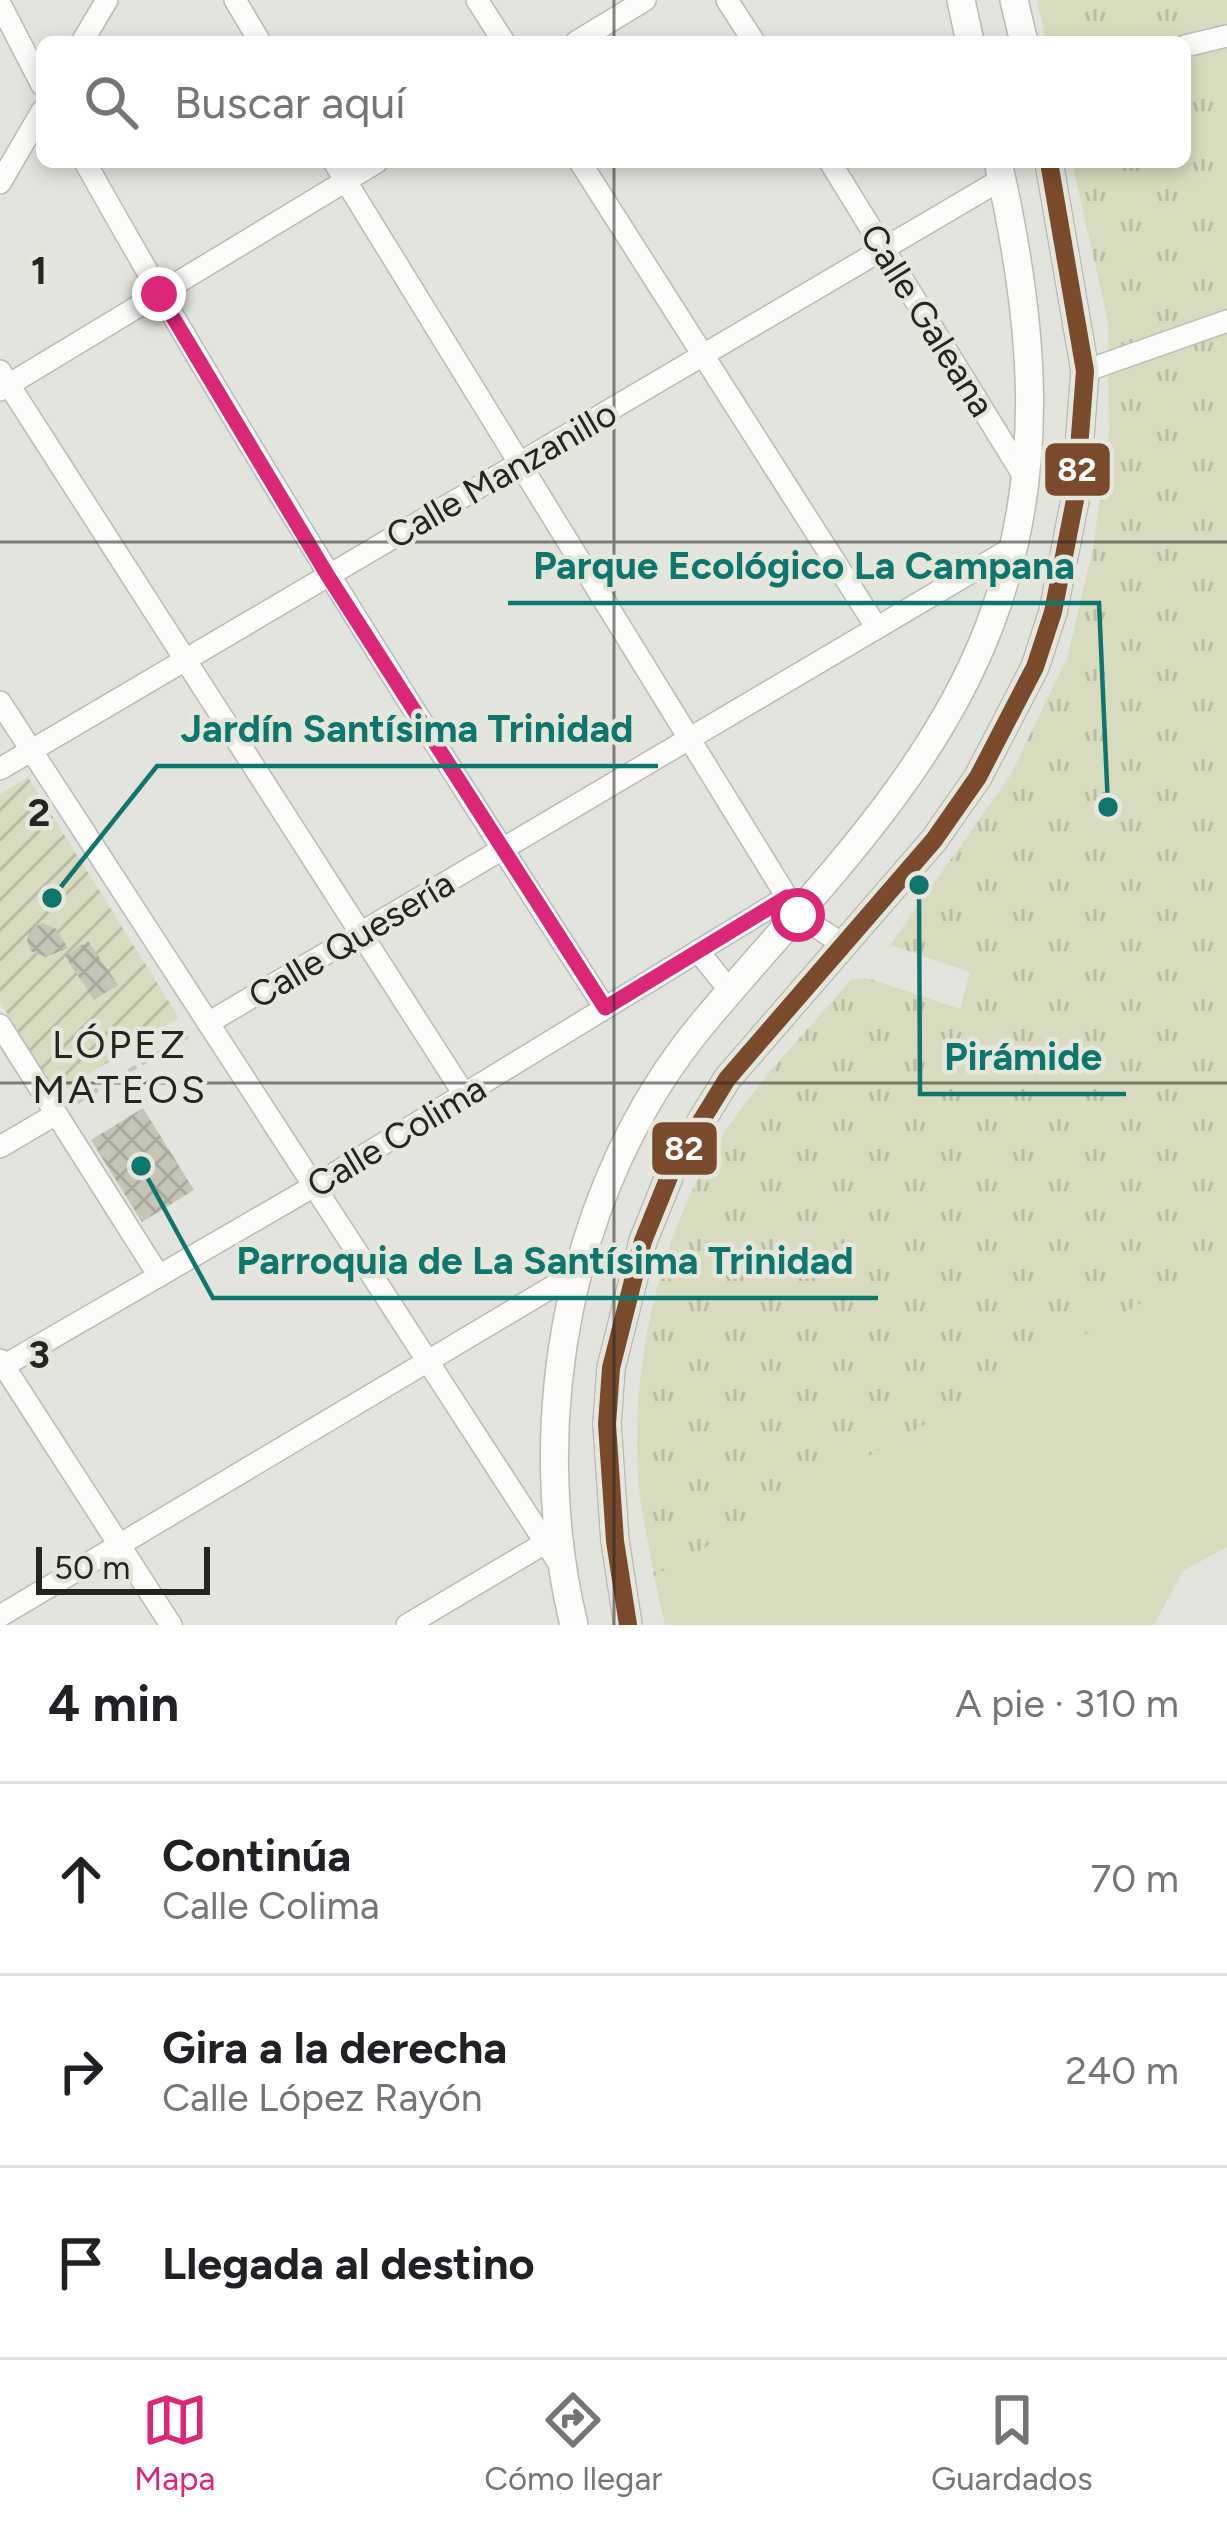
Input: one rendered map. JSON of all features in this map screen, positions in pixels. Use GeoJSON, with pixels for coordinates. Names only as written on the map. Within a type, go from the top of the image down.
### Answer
{"type":"FeatureCollection","features":[{"type":"Feature","properties":{"kind":"main road"},"geometry":{"type":"LineString","coordinates":[[961,0],[969,36]]}},
{"type":"Feature","properties":{"kind":"main road"},"geometry":{"type":"LineString","coordinates":[[1014,0],[1023,36]]}},
{"type":"Feature","properties":{"kind":"main road"},"geometry":{"type":"LineString","coordinates":[[628,1625],[615,1541],[607,1424],[611,1368],[643,1241],[673,1167],[727,1078],[934,840],[978,777],[1035,667],[1053,612],[1075,500],[1085,371],[1049,168]]}},
{"type":"Feature","properties":{"kind":"main road"},"geometry":{"type":"LineString","coordinates":[[574,1625],[552,1554],[552,1460],[562,1356],[579,1270],[606,1186],[638,1117],[699,1028],[793,906],[898,793],[955,702],[989,626],[1012,548],[1025,478],[1031,389],[1026,300],[1000,171]]}},
{"type":"Feature","properties":{"kind":"street"},"geometry":{"type":"LineString","coordinates":[[86,36],[107,0]]}},
{"type":"Feature","properties":{"kind":"street"},"geometry":{"type":"LineString","coordinates":[[235,0],[256,36]]}},
{"type":"Feature","properties":{"kind":"street"},"geometry":{"type":"LineString","coordinates":[[477,0],[500,36]]}},
{"type":"Feature","properties":{"kind":"street"},"geometry":{"type":"LineString","coordinates":[[586,36],[645,0]]}},
{"type":"Feature","properties":{"kind":"street"},"geometry":{"type":"LineString","coordinates":[[727,0],[750,36]]}},
{"type":"Feature","properties":{"kind":"street"},"geometry":{"type":"LineString","coordinates":[[0,4],[36,73]]}},
{"type":"Feature","properties":{"kind":"street"},"geometry":{"type":"LineString","coordinates":[[1191,45],[1227,36]]}},
{"type":"Feature","properties":{"kind":"street"},"geometry":{"type":"LineString","coordinates":[[0,183],[36,121]]}},
{"type":"Feature","properties":{"kind":"street"},"geometry":{"type":"LineString","coordinates":[[88,168],[328,576],[605,1008]]}},
{"type":"Feature","properties":{"kind":"street"},"geometry":{"type":"LineString","coordinates":[[584,168],[877,628]]}},
{"type":"Feature","properties":{"kind":"street","name":"Calle Galeana"},"geometry":{"type":"LineString","coordinates":[[834,168],[1025,478]]}},
{"type":"Feature","properties":{"kind":"street"},"geometry":{"type":"LineString","coordinates":[[464,1094],[3,382],[159,294],[340,171],[793,906],[841,943]]}},
{"type":"Feature","properties":{"kind":"street","name":"Calle Manzanillo"},"geometry":{"type":"LineString","coordinates":[[0,770],[884,248],[1000,171]]}},
{"type":"Feature","properties":{"kind":"street"},"geometry":{"type":"LineString","coordinates":[[1085,371],[1227,321]]}},
{"type":"Feature","properties":{"kind":"street","name":"Calle Quesería"},"geometry":{"type":"LineString","coordinates":[[208,1023],[1012,548]]}},
{"type":"Feature","properties":{"kind":"street"},"geometry":{"type":"LineString","coordinates":[[0,702],[552,1554],[407,1625]]}},
{"type":"Feature","properties":{"kind":"street","name":"Calle Colima"},"geometry":{"type":"LineString","coordinates":[[1,1365],[314,1186],[698,951],[793,906]]}},
{"type":"Feature","properties":{"kind":"street"},"geometry":{"type":"LineString","coordinates":[[698,951],[730,992]]}},
{"type":"Feature","properties":{"kind":"street"},"geometry":{"type":"LineString","coordinates":[[0,1025],[159,1276]]}},
{"type":"Feature","properties":{"kind":"street"},"geometry":{"type":"LineString","coordinates":[[0,1147],[56,1114]]}},
{"type":"Feature","properties":{"kind":"street"},"geometry":{"type":"LineString","coordinates":[[0,1616],[579,1270]]}},
{"type":"Feature","properties":{"kind":"street"},"geometry":{"type":"LineString","coordinates":[[1,1365],[171,1625]]}},
{"type":"Feature","properties":{"kind":"path","name":"Calle Quesería"},"geometry":{"type":"LineString","coordinates":[[56,1114],[208,1023]]}},
{"type":"Feature","properties":{"kind":"green space"},"geometry":{"type":"Polygon","coordinates":[[[1037,0],[1227,0],[1227,1255],[654,1576],[638,1476],[639,1390],[653,1304],[697,1180],[748,1100],[851,980],[867,978],[960,1009],[970,972],[890,945],[1010,776],[1068,656],[1094,543],[1109,431],[1108,322],[1073,168],[1191,168],[1191,36],[1045,36],[1037,0]]]}},
{"type":"Feature","properties":{"kind":"green space"},"geometry":{"type":"Polygon","coordinates":[[[28,777],[179,1018],[57,1094],[0,1002],[0,794],[28,777]]]}},
{"type":"Feature","properties":{"kind":"green space"},"geometry":{"type":"Polygon","coordinates":[[[1227,1255],[1227,1547],[1183,1571],[1154,1625],[665,1625],[654,1576],[1227,1255]]]}},
{"type":"Feature","properties":{"kind":"building"},"geometry":{"type":"Polygon","coordinates":[[[42,923],[56,929],[68,948],[46,957],[31,951],[29,931],[42,923]]]}},
{"type":"Feature","properties":{"kind":"building"},"geometry":{"type":"Polygon","coordinates":[[[88,941],[118,985],[94,1000],[65,956],[88,941]]]}},
{"type":"Feature","properties":{"kind":"building"},"geometry":{"type":"Polygon","coordinates":[[[143,1108],[194,1190],[142,1222],[91,1140],[143,1108]]]}},
{"type":"Feature","properties":{"kind":"transit line","name":"82"},"geometry":{"type":"LineString","coordinates":[[628,1625],[615,1541],[607,1424],[611,1368],[643,1241],[673,1167],[727,1079],[934,840],[978,777],[1035,667],[1053,612],[1075,500],[1085,371],[1050,168]]}},
{"type":"Feature","properties":{"kind":"place","name":"Parque Ecológico La Campana"},"geometry":{"type":"Point","coordinates":[1108,807]}},
{"type":"Feature","properties":{"kind":"place","name":"Pirámide"},"geometry":{"type":"Point","coordinates":[919,885]}},
{"type":"Feature","properties":{"kind":"place","name":"Jardín Santísima Trinidad"},"geometry":{"type":"Point","coordinates":[52,898]}},
{"type":"Feature","properties":{"kind":"place","name":"Parroquia de La Santísima Trinidad"},"geometry":{"type":"Point","coordinates":[141,1166]}},
{"type":"Feature","properties":{"kind":"district","name":"LÓPEZ MATEOS"},"geometry":{"type":"Point","coordinates":[120,1066]}},
{"type":"Feature","properties":{"kind":"route"},"geometry":{"type":"LineString","coordinates":[[159,294],[328,576],[605,1008],[787,897],[798,915]]}}]}
